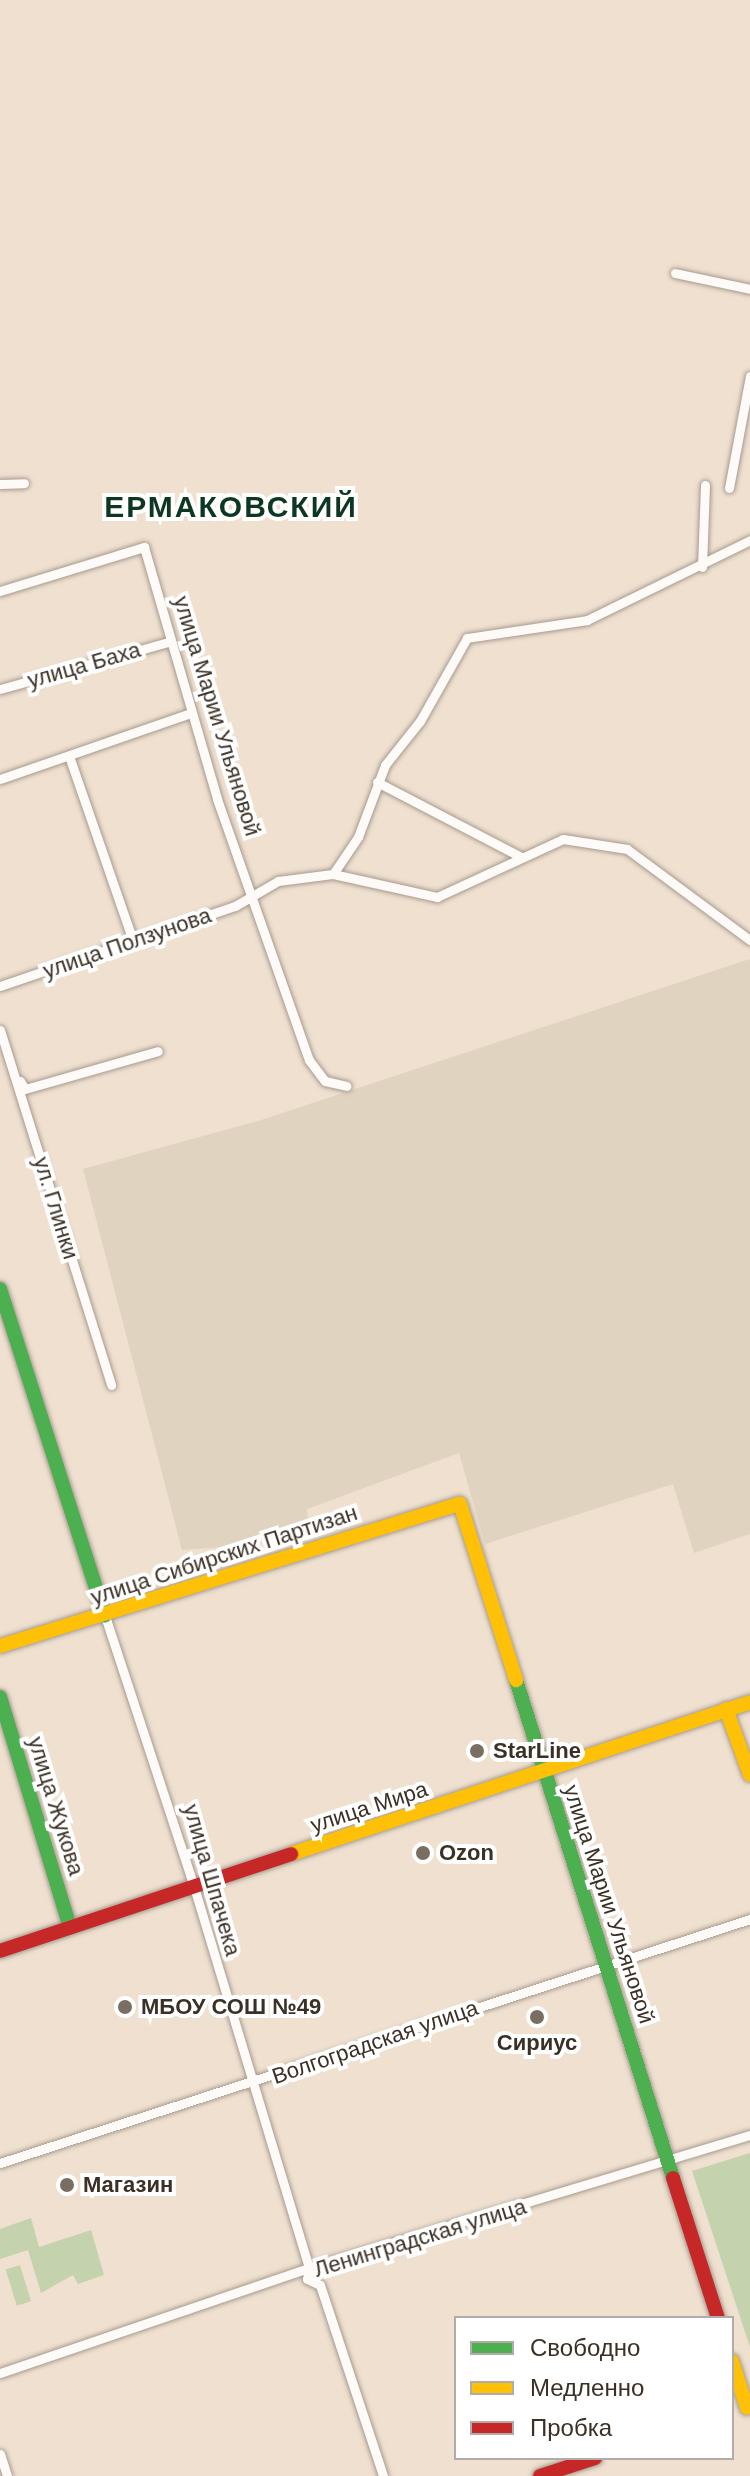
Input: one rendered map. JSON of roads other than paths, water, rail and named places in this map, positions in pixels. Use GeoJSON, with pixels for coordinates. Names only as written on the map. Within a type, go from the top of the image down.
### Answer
{"type":"FeatureCollection","features":[{"type":"Feature","properties":{"kind":"street"},"geometry":{"type":"LineString","coordinates":[[675,273],[750,289]]}},
{"type":"Feature","properties":{"kind":"street"},"geometry":{"type":"LineString","coordinates":[[729,488],[750,376]]}},
{"type":"Feature","properties":{"kind":"street"},"geometry":{"type":"LineString","coordinates":[[0,484],[24,483]]}},
{"type":"Feature","properties":{"kind":"street"},"geometry":{"type":"LineString","coordinates":[[702,567],[705,485]]}},
{"type":"Feature","properties":{"kind":"street"},"geometry":{"type":"LineString","coordinates":[[333,874],[358,837],[377,782],[467,638],[587,620],[702,567],[750,540]]}},
{"type":"Feature","properties":{"kind":"street","name":"улица Марии Ульяновой"},"geometry":{"type":"LineString","coordinates":[[0,591],[144,547],[168,642],[309,1060],[325,1081],[346,1086]]}},
{"type":"Feature","properties":{"kind":"street","name":"улица Баха"},"geometry":{"type":"LineString","coordinates":[[0,689],[168,642]]}},
{"type":"Feature","properties":{"kind":"street"},"geometry":{"type":"LineString","coordinates":[[0,779],[191,713]]}},
{"type":"Feature","properties":{"kind":"street"},"geometry":{"type":"LineString","coordinates":[[69,756],[133,941]]}},
{"type":"Feature","properties":{"kind":"street"},"geometry":{"type":"LineString","coordinates":[[377,782],[521,857]]}},
{"type":"Feature","properties":{"kind":"street","name":"улица Ползунова"},"geometry":{"type":"LineString","coordinates":[[0,986],[133,941],[252,896],[278,881],[333,874],[437,897],[563,839],[627,849],[750,940]]}},
{"type":"Feature","properties":{"kind":"street"},"geometry":{"type":"LineString","coordinates":[[0,1027],[25,1089],[158,1051]]}},
{"type":"Feature","properties":{"kind":"street","name":"ул. Глинки"},"geometry":{"type":"LineString","coordinates":[[0,1027],[111,1385]]}},
{"type":"Feature","properties":{"kind":"street","name":"улица Шпачека"},"geometry":{"type":"LineString","coordinates":[[0,1289],[194,1887],[250,2084],[309,2268],[307,2279],[320,2285],[383,2476]]}},
{"type":"Feature","properties":{"kind":"street","name":"улица Марии Ульяновой"},"geometry":{"type":"LineString","coordinates":[[460,1504],[717,2316]]}},
{"type":"Feature","properties":{"kind":"street","name":"улица Сибирских Партизан"},"geometry":{"type":"LineString","coordinates":[[0,1646],[460,1504]]}},
{"type":"Feature","properties":{"kind":"street","name":"улица Жукова"},"geometry":{"type":"LineString","coordinates":[[0,1697],[70,1928]]}},
{"type":"Feature","properties":{"kind":"street","name":"улица Мира"},"geometry":{"type":"LineString","coordinates":[[0,1951],[544,1773],[750,1702]]}},
{"type":"Feature","properties":{"kind":"street"},"geometry":{"type":"LineString","coordinates":[[726,1709],[750,1775]]}},
{"type":"Feature","properties":{"kind":"street","name":"Волгоградская улица"},"geometry":{"type":"LineString","coordinates":[[0,2163],[750,1919]]}},
{"type":"Feature","properties":{"kind":"street","name":"Ленинградская улица"},"geometry":{"type":"LineString","coordinates":[[0,2373],[309,2268],[326,2266],[750,2135]]}},
{"type":"Feature","properties":{"kind":"street"},"geometry":{"type":"LineString","coordinates":[[320,2285],[326,2266]]}},
{"type":"Feature","properties":{"kind":"street"},"geometry":{"type":"LineString","coordinates":[[734,2367],[749,2411]]}},
{"type":"Feature","properties":{"kind":"street"},"geometry":{"type":"LineString","coordinates":[[0,2454],[7,2476]]}},
{"type":"Feature","properties":{"kind":"street"},"geometry":{"type":"LineString","coordinates":[[540,2476],[589,2460]]}},
{"type":"Feature","properties":{"kind":"place","name":"StarLine"},"geometry":{"type":"Point","coordinates":[477,1751]}},
{"type":"Feature","properties":{"kind":"place","name":"Ozon"},"geometry":{"type":"Point","coordinates":[423,1853]}},
{"type":"Feature","properties":{"kind":"place","name":"МБОУ СОШ №49"},"geometry":{"type":"Point","coordinates":[125,2007]}},
{"type":"Feature","properties":{"kind":"place","name":"Сириус"},"geometry":{"type":"Point","coordinates":[537,2017]}},
{"type":"Feature","properties":{"kind":"place","name":"Магазин"},"geometry":{"type":"Point","coordinates":[67,2185]}},
{"type":"Feature","properties":{"kind":"district","name":"ЕРМАКОВСКИЙ"},"geometry":{"type":"Point","coordinates":[231,507]}}]}
